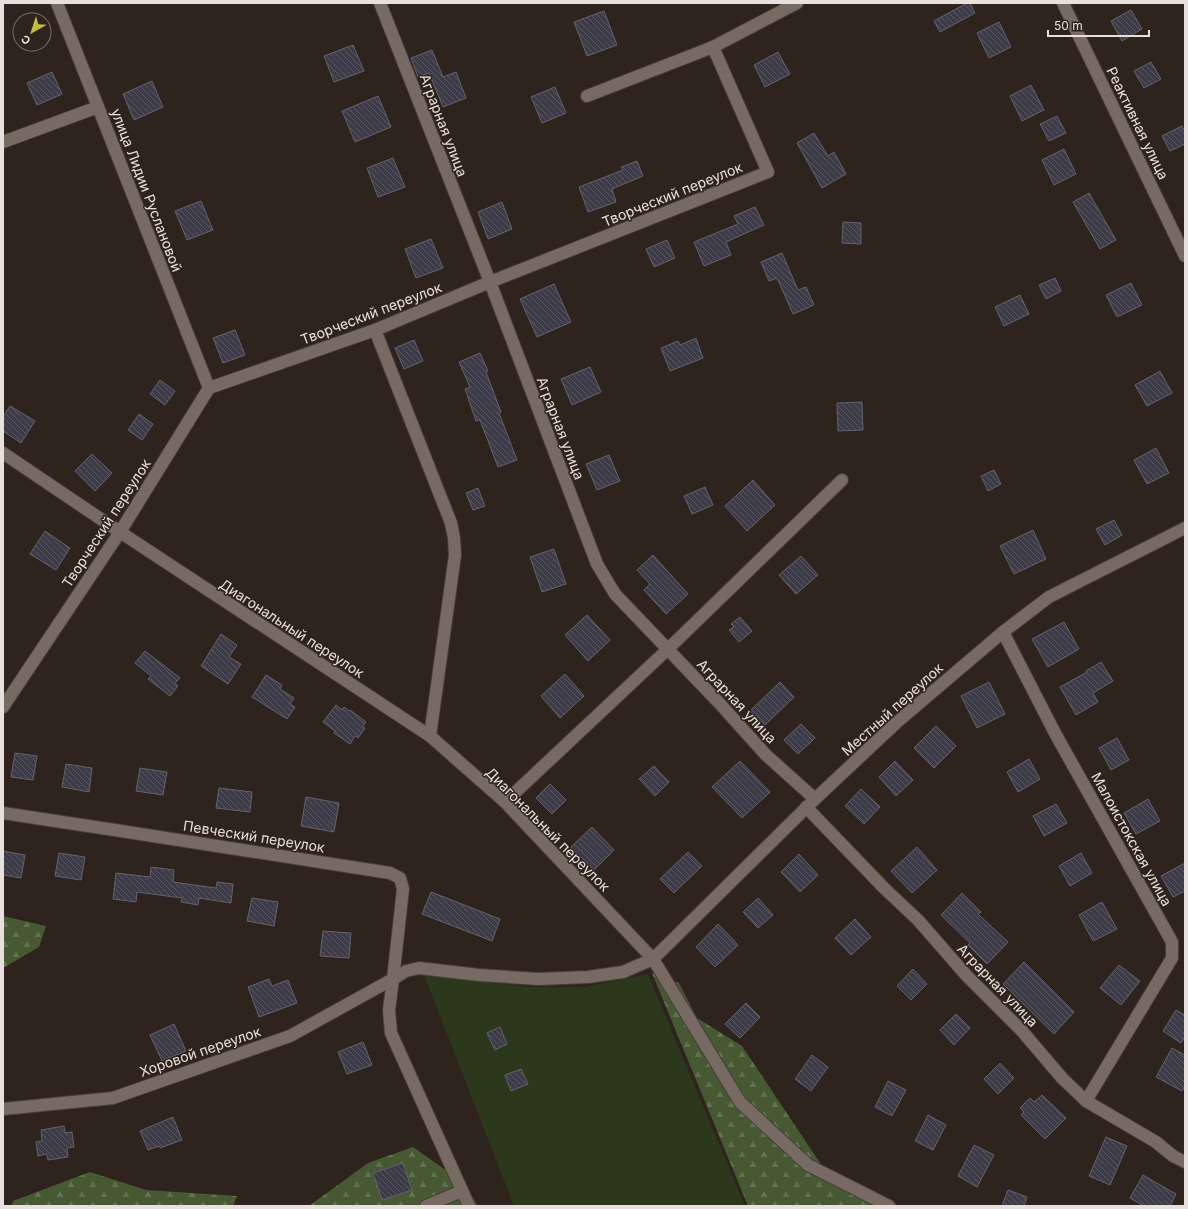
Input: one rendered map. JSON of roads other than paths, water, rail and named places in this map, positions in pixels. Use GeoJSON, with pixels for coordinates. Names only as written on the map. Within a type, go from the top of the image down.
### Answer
{"type":"FeatureCollection","features":[{"type":"Feature","properties":{"kind":"street","name":"улица Лидии Руслановой"},"geometry":{"type":"LineString","coordinates":[[57,3],[208,388]]}},
{"type":"Feature","properties":{"kind":"street","name":"Аграрная улица"},"geometry":{"type":"LineString","coordinates":[[380,3],[490,282],[597,564],[615,594],[721,705],[811,803],[886,889],[918,920],[966,975],[1022,1031],[1062,1078],[1086,1101],[1156,1142],[1174,1156],[1185,1162]]}},
{"type":"Feature","properties":{"kind":"street"},"geometry":{"type":"LineString","coordinates":[[587,96],[713,47],[797,3]]}},
{"type":"Feature","properties":{"kind":"street","name":"Реактивная улица"},"geometry":{"type":"LineString","coordinates":[[1063,3],[1185,256]]}},
{"type":"Feature","properties":{"kind":"street","name":"Творческий переулок"},"geometry":{"type":"LineString","coordinates":[[3,707],[120,532],[208,388],[375,330],[490,282],[768,172],[713,47]]}},
{"type":"Feature","properties":{"kind":"street"},"geometry":{"type":"LineString","coordinates":[[3,142],[98,107]]}},
{"type":"Feature","properties":{"kind":"street"},"geometry":{"type":"LineString","coordinates":[[375,330],[451,524],[454,538],[455,555],[430,736]]}},
{"type":"Feature","properties":{"kind":"street","name":"Диагональный переулок"},"geometry":{"type":"LineString","coordinates":[[3,453],[120,532],[430,736],[505,802],[653,959],[740,1102],[808,1165],[889,1206]]}},
{"type":"Feature","properties":{"kind":"street"},"geometry":{"type":"LineString","coordinates":[[505,802],[668,649],[842,480]]}},
{"type":"Feature","properties":{"kind":"street","name":"Местный переулок"},"geometry":{"type":"LineString","coordinates":[[653,959],[811,803],[896,723],[1003,632],[1049,597],[1185,528]]}},
{"type":"Feature","properties":{"kind":"street","name":"Малоистокская улица"},"geometry":{"type":"LineString","coordinates":[[1003,632],[1056,735],[1172,942],[1172,958],[1086,1101]]}},
{"type":"Feature","properties":{"kind":"street","name":"Певческий переулок"},"geometry":{"type":"LineString","coordinates":[[3,813],[390,873],[400,878],[403,890],[389,1010],[391,1033],[468,1206]]}},
{"type":"Feature","properties":{"kind":"street","name":"Хоровой переулок"},"geometry":{"type":"LineString","coordinates":[[3,1109],[113,1098],[290,1036],[406,971],[419,968],[479,975],[538,978],[588,977],[623,972],[653,959]]}},
{"type":"Feature","properties":{"kind":"street"},"geometry":{"type":"LineString","coordinates":[[426,1206],[462,1191]]}}]}
